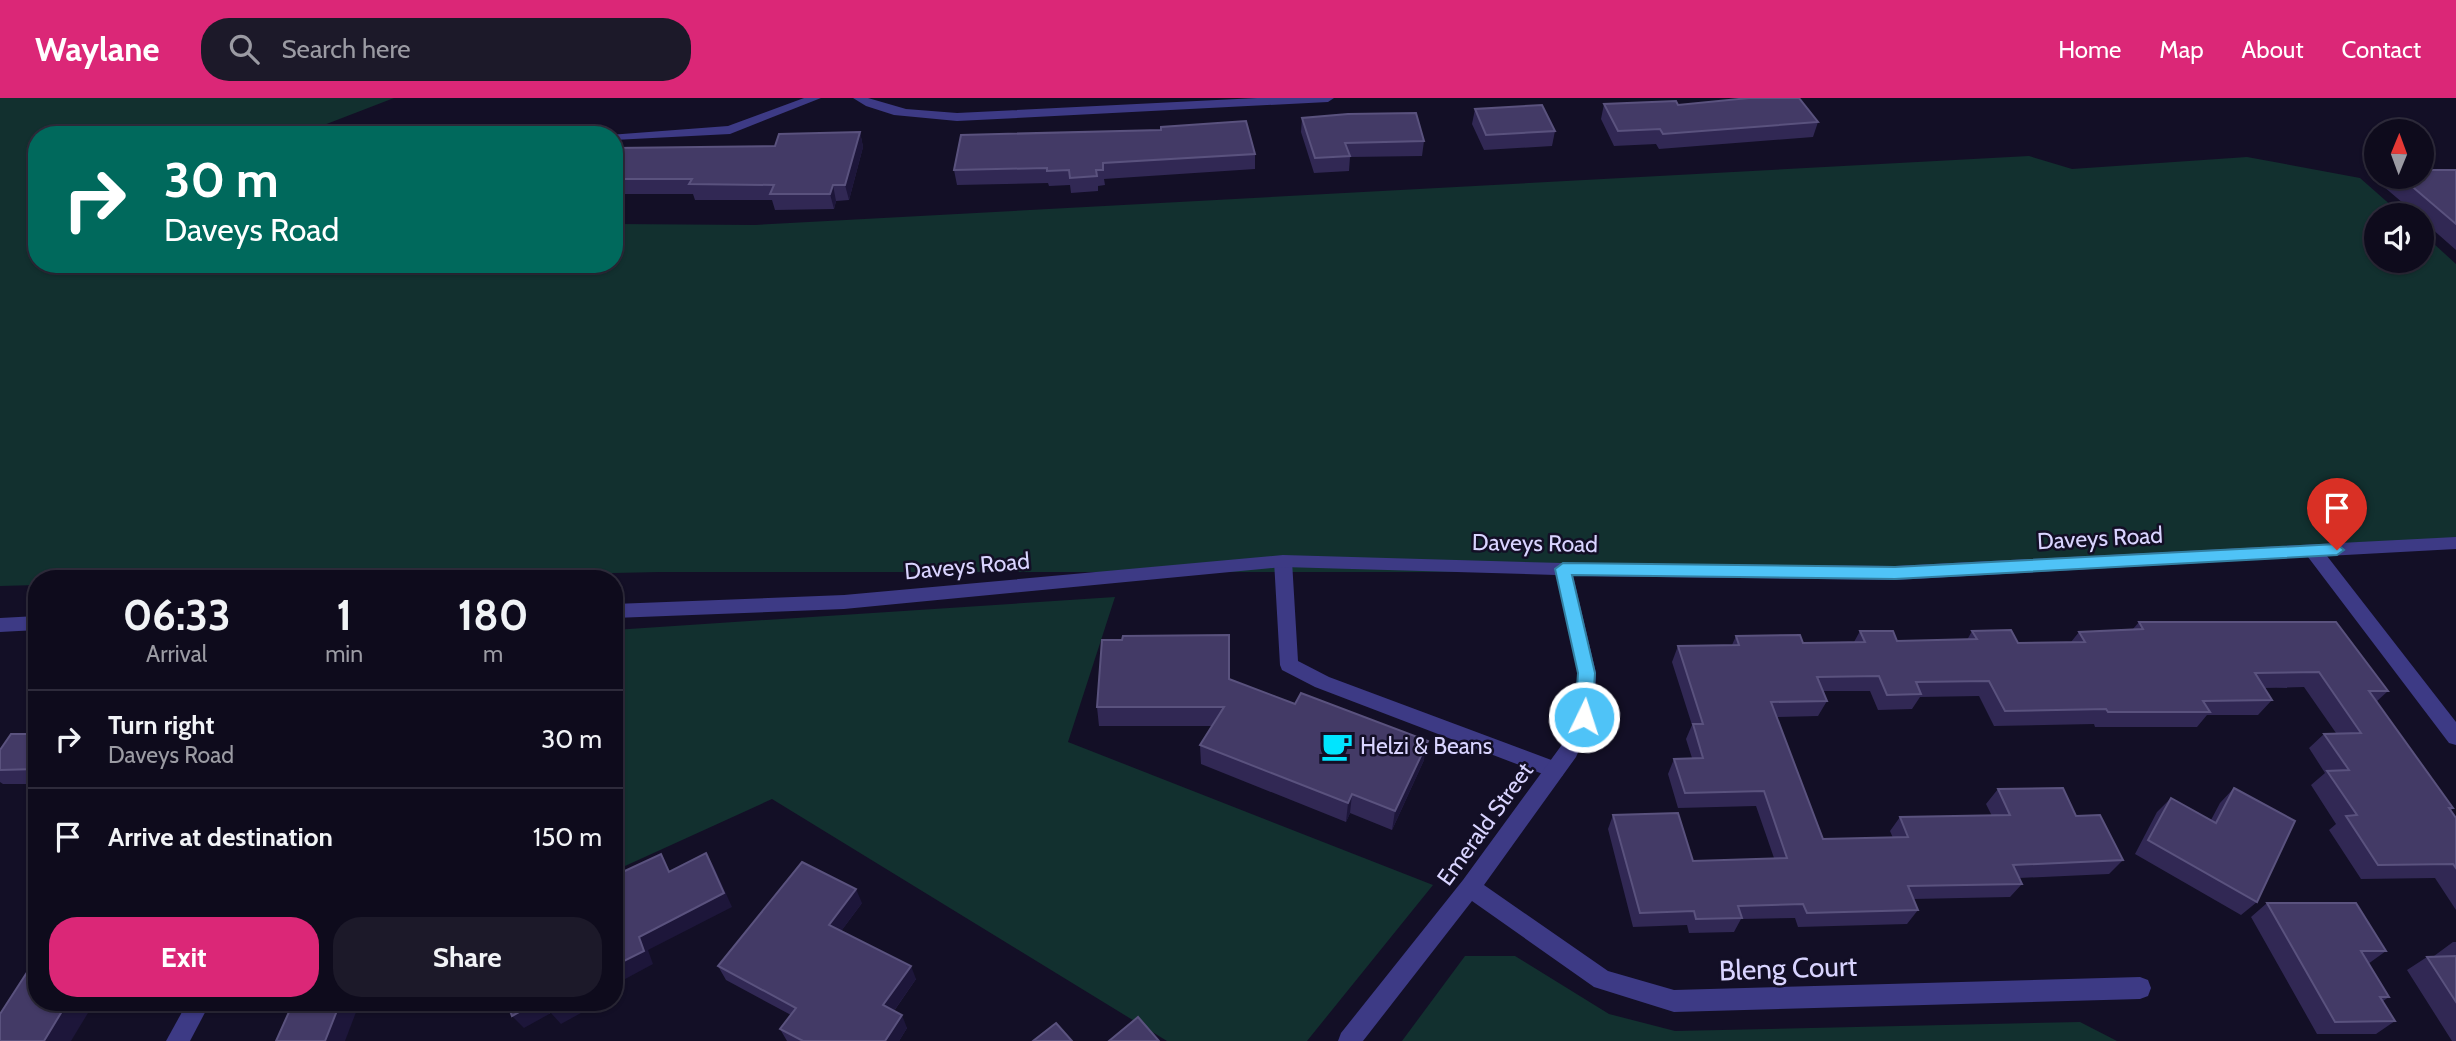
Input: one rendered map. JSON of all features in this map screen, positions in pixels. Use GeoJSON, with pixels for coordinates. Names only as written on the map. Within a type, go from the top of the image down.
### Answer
{"type":"FeatureCollection","features":[{"type":"Feature","properties":{"kind":"street"},"geometry":{"type":"LineString","coordinates":[[623,136],[730,130],[815,98]]}},
{"type":"Feature","properties":{"kind":"street"},"geometry":{"type":"LineString","coordinates":[[859,98],[872,106],[911,114],[957,117],[1185,102],[1328,98]]}},
{"type":"Feature","properties":{"kind":"street","name":"Daveys Road"},"geometry":{"type":"LineString","coordinates":[[623,611],[844,602],[1283,561],[1563,569],[1895,573],[2456,543]]}},
{"type":"Feature","properties":{"kind":"street"},"geometry":{"type":"LineString","coordinates":[[2313,551],[2456,737]]}},
{"type":"Feature","properties":{"kind":"street"},"geometry":{"type":"LineString","coordinates":[[1283,561],[1289,665],[1322,682],[1555,770]]}},
{"type":"Feature","properties":{"kind":"street","name":"Emerald Street"},"geometry":{"type":"LineString","coordinates":[[1349,1041],[1470,887],[1569,751],[1584,717],[1587,673],[1563,569]]}},
{"type":"Feature","properties":{"kind":"street"},"geometry":{"type":"LineString","coordinates":[[0,625],[28,623]]}},
{"type":"Feature","properties":{"kind":"street","name":"Bleng Court"},"geometry":{"type":"LineString","coordinates":[[1470,887],[1602,980],[1674,1001],[2140,988]]}},
{"type":"Feature","properties":{"kind":"street"},"geometry":{"type":"LineString","coordinates":[[177,1041],[194,1011]]}},
{"type":"Feature","properties":{"kind":"green space"},"geometry":{"type":"Polygon","coordinates":[[[0,98],[394,98],[321,126],[28,126],[28,273],[623,273],[623,224],[755,225],[2029,156],[2072,169],[2247,157],[2360,178],[2364,182],[2364,189],[2372,189],[2388,203],[2364,203],[2364,273],[2434,273],[2434,244],[2456,264],[2456,538],[1918,572],[623,573],[623,570],[28,570],[28,585],[0,586],[0,98]]]}},
{"type":"Feature","properties":{"kind":"green space"},"geometry":{"type":"Polygon","coordinates":[[[1115,597],[1068,742],[1433,885],[1307,1041],[1167,1041],[772,799],[623,867],[623,629],[1115,597]]]}},
{"type":"Feature","properties":{"kind":"green space"},"geometry":{"type":"Polygon","coordinates":[[[1465,956],[1515,956],[1609,1014],[1675,1031],[2080,1022],[2117,1041],[1402,1041],[1465,956]]]}},
{"type":"Feature","properties":{"kind":"building"},"geometry":{"type":"Polygon","coordinates":[[[1749,98],[1799,98],[1818,122],[1663,134],[1660,129],[1618,131],[1604,104],[1676,101],[1678,105],[1749,98]]]}},
{"type":"Feature","properties":{"kind":"building"},"geometry":{"type":"Polygon","coordinates":[[[1542,105],[1555,131],[1486,135],[1475,109],[1542,105]]]}},
{"type":"Feature","properties":{"kind":"building"},"geometry":{"type":"Polygon","coordinates":[[[1416,113],[1424,141],[1345,143],[1350,156],[1315,158],[1302,118],[1348,114],[1416,113]]]}},
{"type":"Feature","properties":{"kind":"building"},"geometry":{"type":"Polygon","coordinates":[[[1246,121],[1255,154],[1103,163],[1103,170],[1096,170],[1097,176],[1070,178],[1069,170],[1047,171],[1047,168],[954,170],[961,135],[1161,130],[1161,127],[1246,121]]]}},
{"type":"Feature","properties":{"kind":"building"},"geometry":{"type":"Polygon","coordinates":[[[860,132],[845,185],[833,185],[830,194],[770,194],[774,185],[689,184],[692,179],[623,179],[623,148],[775,146],[779,134],[860,132]]]}},
{"type":"Feature","properties":{"kind":"building"},"geometry":{"type":"Polygon","coordinates":[[[2434,170],[2456,170],[2456,224],[2415,189],[2434,189],[2434,170]]]}},
{"type":"Feature","properties":{"kind":"building"},"geometry":{"type":"Polygon","coordinates":[[[2139,622],[2336,622],[2388,691],[2369,691],[2453,808],[2449,808],[2456,818],[2456,868],[2453,864],[2378,865],[2346,816],[2357,815],[2327,771],[2349,770],[2324,734],[2361,733],[2319,672],[2255,673],[2272,700],[2203,701],[2210,712],[2108,712],[2106,709],[2005,711],[1989,681],[1916,682],[1921,694],[1887,695],[1879,676],[1817,677],[1827,701],[1771,702],[1823,839],[1908,837],[1900,817],[2010,815],[1998,789],[2063,788],[2076,816],[2100,815],[2123,860],[2013,865],[2022,884],[1908,886],[1918,910],[1807,913],[1803,904],[1738,906],[1742,918],[1696,919],[1694,911],[1640,913],[1613,815],[1678,813],[1693,861],[1787,858],[1764,791],[1685,793],[1674,759],[1703,758],[1693,724],[1703,724],[1678,646],[1739,645],[1736,636],[1800,635],[1803,643],[1865,642],[1860,631],[1893,631],[1897,641],[1977,639],[1972,631],[2011,630],[2018,643],[2085,642],[2079,632],[2143,629],[2139,622]]]}},
{"type":"Feature","properties":{"kind":"building"},"geometry":{"type":"Polygon","coordinates":[[[1229,635],[1229,679],[1295,704],[1301,693],[1428,741],[1395,811],[1352,794],[1348,803],[1200,745],[1224,707],[1097,707],[1102,640],[1122,640],[1123,636],[1229,635]]]}},
{"type":"Feature","properties":{"kind":"building"},"geometry":{"type":"Polygon","coordinates":[[[11,734],[28,734],[28,769],[0,770],[0,750],[11,734]]]}},
{"type":"Feature","properties":{"kind":"building"},"geometry":{"type":"Polygon","coordinates":[[[2234,788],[2295,821],[2257,902],[2148,840],[2171,798],[2216,823],[2234,788]]]}},
{"type":"Feature","properties":{"kind":"building"},"geometry":{"type":"Polygon","coordinates":[[[706,853],[724,893],[639,937],[644,951],[623,962],[623,872],[661,854],[669,872],[706,853]]]}},
{"type":"Feature","properties":{"kind":"building"},"geometry":{"type":"Polygon","coordinates":[[[802,862],[856,889],[829,925],[911,966],[883,1005],[902,1015],[885,1041],[803,1041],[780,1029],[796,1008],[718,966],[802,862]]]}},
{"type":"Feature","properties":{"kind":"building"},"geometry":{"type":"Polygon","coordinates":[[[2267,903],[2356,903],[2386,951],[2361,951],[2389,997],[2380,997],[2395,1021],[2335,1022],[2267,903]]]}},
{"type":"Feature","properties":{"kind":"building"},"geometry":{"type":"Polygon","coordinates":[[[2456,956],[2456,1002],[2427,957],[2456,956]]]}},
{"type":"Feature","properties":{"kind":"building"},"geometry":{"type":"Polygon","coordinates":[[[28,971],[28,1011],[62,1011],[44,1041],[0,1041],[0,1014],[28,971]]]}},
{"type":"Feature","properties":{"kind":"building"},"geometry":{"type":"Polygon","coordinates":[[[289,1011],[337,1011],[325,1041],[276,1041],[289,1011]]]}},
{"type":"Feature","properties":{"kind":"building"},"geometry":{"type":"Polygon","coordinates":[[[1138,1017],[1159,1041],[1109,1041],[1138,1017]]]}},
{"type":"Feature","properties":{"kind":"building"},"geometry":{"type":"Polygon","coordinates":[[[1056,1023],[1072,1041],[1033,1041],[1056,1023]]]}},
{"type":"Feature","properties":{"kind":"place","name":"Helzi & Beans"},"geometry":{"type":"Point","coordinates":[1337,746]}},
{"type":"Feature","properties":{"kind":"route"},"geometry":{"type":"LineString","coordinates":[[1584,717],[1587,673],[1563,569],[1895,573],[2337,550]]}}]}
